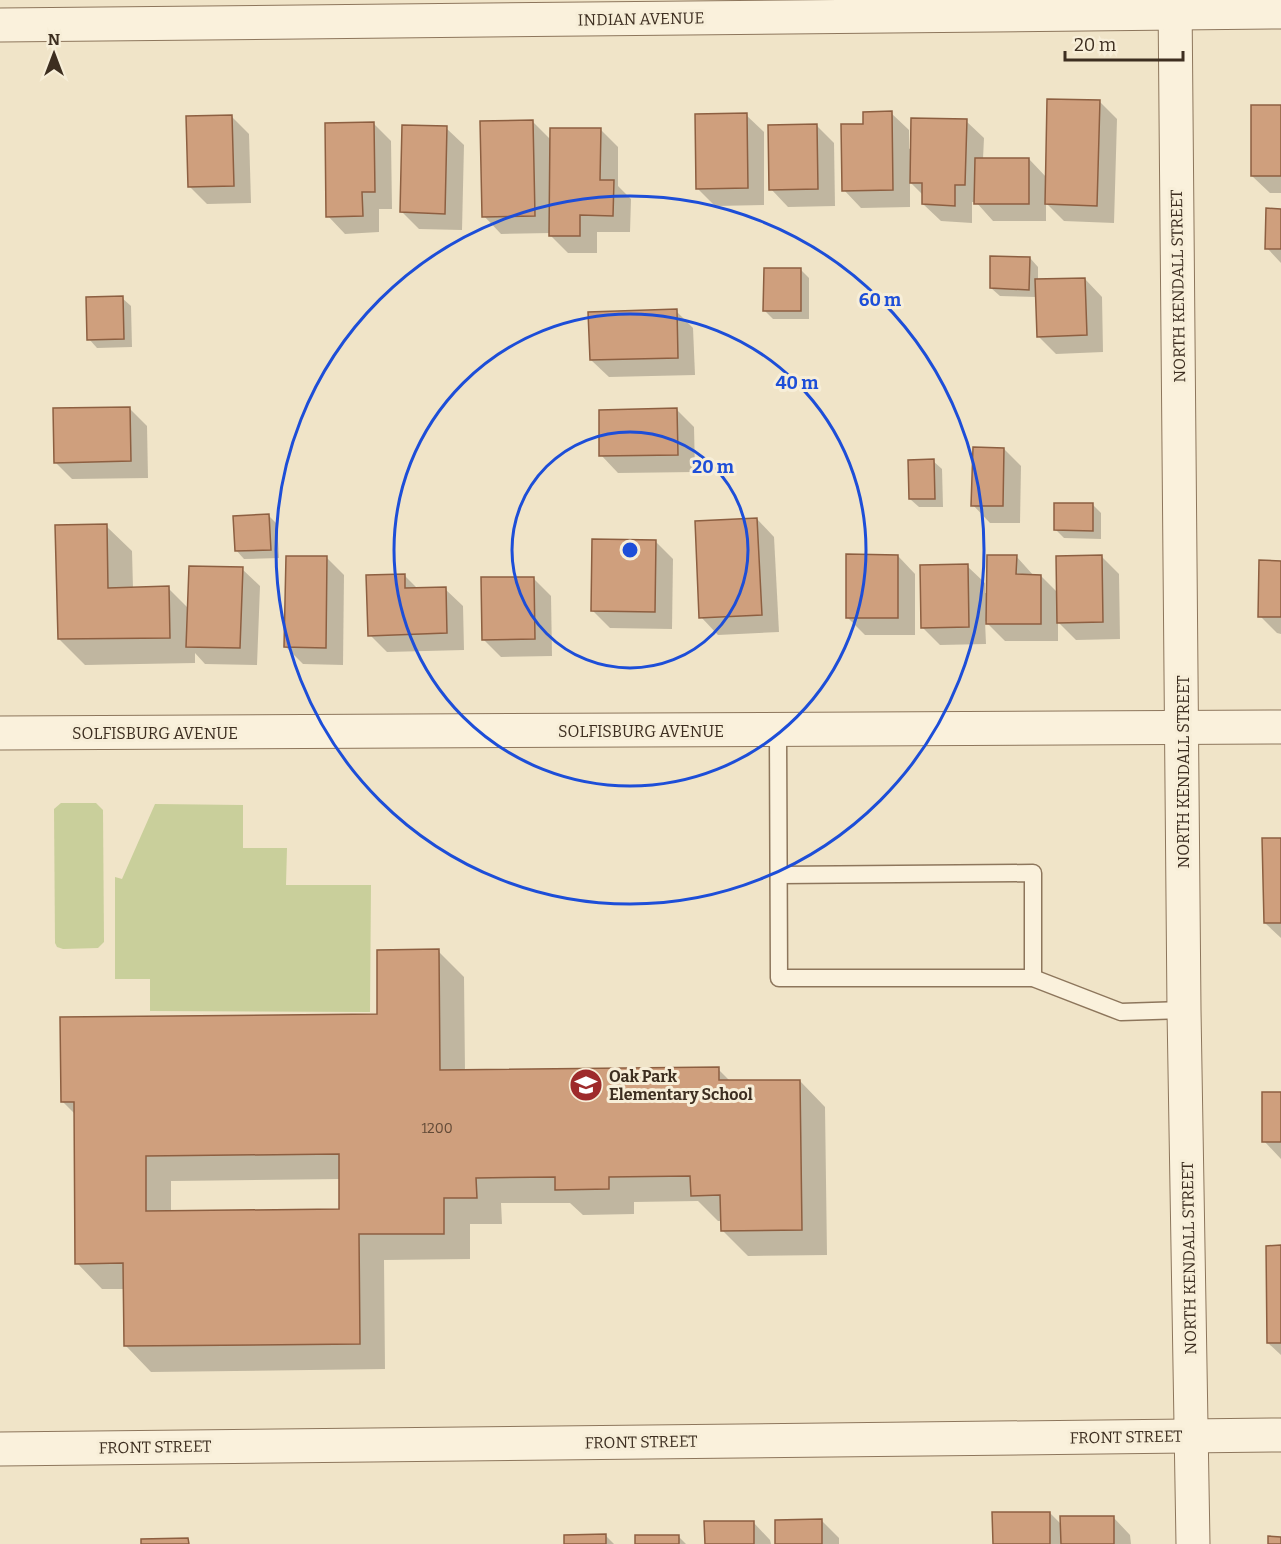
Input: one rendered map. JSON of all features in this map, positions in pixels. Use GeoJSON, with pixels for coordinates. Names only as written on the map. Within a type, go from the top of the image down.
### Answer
{"type":"FeatureCollection","features":[{"type":"Feature","properties":{"kind":"street","name":"INDIAN AVENUE"},"geometry":{"type":"LineString","coordinates":[[0,25],[1175,7],[1281,12]]}},
{"type":"Feature","properties":{"kind":"street","name":"NORTH KENDALL STREET"},"geometry":{"type":"LineString","coordinates":[[1175,7],[1184,1010],[1193,1544]]}},
{"type":"Feature","properties":{"kind":"street","name":"SOLFISBURG AVENUE"},"geometry":{"type":"LineString","coordinates":[[0,733],[1281,727]]}},
{"type":"Feature","properties":{"kind":"street","name":"FRONT STREET"},"geometry":{"type":"LineString","coordinates":[[0,1449],[1281,1435]]}},
{"type":"Feature","properties":{"kind":"lane"},"geometry":{"type":"LineString","coordinates":[[778,730],[779,978],[1033,978],[1121,1012],[1184,1010]]}},
{"type":"Feature","properties":{"kind":"lane"},"geometry":{"type":"LineString","coordinates":[[778,875],[1033,873],[1033,978]]}},
{"type":"Feature","properties":{"kind":"green space"},"geometry":{"type":"Polygon","coordinates":[[[61,803],[96,803],[103,810],[104,942],[98,948],[63,949],[57,947],[55,943],[54,809],[61,803]]]}},
{"type":"Feature","properties":{"kind":"green space"},"geometry":{"type":"Polygon","coordinates":[[[155,804],[243,805],[243,848],[287,848],[286,885],[371,885],[370,1012],[150,1011],[150,979],[115,979],[115,877],[122,879],[155,804]]]}},
{"type":"Feature","properties":{"kind":"building"},"geometry":{"type":"Polygon","coordinates":[[[1047,99],[1100,100],[1097,206],[1045,204],[1047,99]]]}},
{"type":"Feature","properties":{"kind":"building"},"geometry":{"type":"Polygon","coordinates":[[[1251,105],[1281,105],[1281,176],[1251,176],[1251,105]]]}},
{"type":"Feature","properties":{"kind":"building"},"geometry":{"type":"Polygon","coordinates":[[[892,111],[893,190],[842,191],[841,124],[863,124],[863,112],[892,111]]]}},
{"type":"Feature","properties":{"kind":"building"},"geometry":{"type":"Polygon","coordinates":[[[747,113],[748,188],[696,189],[695,114],[747,113]]]}},
{"type":"Feature","properties":{"kind":"building"},"geometry":{"type":"Polygon","coordinates":[[[232,115],[234,186],[188,187],[186,116],[232,115]]]}},
{"type":"Feature","properties":{"kind":"building"},"geometry":{"type":"Polygon","coordinates":[[[911,118],[967,119],[965,185],[955,185],[955,206],[922,204],[922,183],[910,183],[911,118]]]}},
{"type":"Feature","properties":{"kind":"building"},"geometry":{"type":"Polygon","coordinates":[[[533,120],[535,216],[482,217],[480,121],[533,120]]]}},
{"type":"Feature","properties":{"kind":"building"},"geometry":{"type":"Polygon","coordinates":[[[374,122],[375,192],[362,192],[363,216],[326,217],[325,123],[374,122]]]}},
{"type":"Feature","properties":{"kind":"building"},"geometry":{"type":"Polygon","coordinates":[[[817,124],[818,189],[769,190],[768,125],[817,124]]]}},
{"type":"Feature","properties":{"kind":"building"},"geometry":{"type":"Polygon","coordinates":[[[402,125],[447,126],[445,214],[400,212],[402,125]]]}},
{"type":"Feature","properties":{"kind":"building"},"geometry":{"type":"Polygon","coordinates":[[[550,128],[601,128],[600,180],[614,180],[613,216],[580,215],[580,236],[549,236],[550,128]]]}},
{"type":"Feature","properties":{"kind":"building"},"geometry":{"type":"Polygon","coordinates":[[[975,158],[1029,158],[1029,204],[974,204],[975,158]]]}},
{"type":"Feature","properties":{"kind":"building"},"geometry":{"type":"Polygon","coordinates":[[[1266,208],[1281,209],[1281,249],[1265,249],[1266,208]]]}},
{"type":"Feature","properties":{"kind":"building"},"geometry":{"type":"Polygon","coordinates":[[[990,256],[1030,257],[1029,290],[990,288],[990,256]]]}},
{"type":"Feature","properties":{"kind":"building"},"geometry":{"type":"Polygon","coordinates":[[[764,268],[801,268],[801,311],[763,311],[764,268]]]}},
{"type":"Feature","properties":{"kind":"building"},"geometry":{"type":"Polygon","coordinates":[[[1085,278],[1087,335],[1037,337],[1035,279],[1085,278]]]}},
{"type":"Feature","properties":{"kind":"building"},"geometry":{"type":"Polygon","coordinates":[[[123,296],[124,339],[87,340],[86,297],[123,296]]]}},
{"type":"Feature","properties":{"kind":"building"},"geometry":{"type":"Polygon","coordinates":[[[677,309],[678,358],[590,360],[588,312],[677,309]]]}},
{"type":"Feature","properties":{"kind":"building"},"geometry":{"type":"Polygon","coordinates":[[[130,407],[131,461],[54,463],[53,408],[130,407]]]}},
{"type":"Feature","properties":{"kind":"building"},"geometry":{"type":"Polygon","coordinates":[[[677,408],[678,455],[599,456],[599,410],[677,408]]]}},
{"type":"Feature","properties":{"kind":"building"},"geometry":{"type":"Polygon","coordinates":[[[973,447],[1004,448],[1003,506],[971,506],[973,447]]]}},
{"type":"Feature","properties":{"kind":"building"},"geometry":{"type":"Polygon","coordinates":[[[934,459],[935,499],[909,499],[908,460],[934,459]]]}},
{"type":"Feature","properties":{"kind":"building"},"geometry":{"type":"Polygon","coordinates":[[[1054,503],[1093,503],[1093,531],[1054,530],[1054,503]]]}},
{"type":"Feature","properties":{"kind":"building"},"geometry":{"type":"Polygon","coordinates":[[[269,514],[271,550],[235,551],[233,516],[269,514]]]}},
{"type":"Feature","properties":{"kind":"building"},"geometry":{"type":"Polygon","coordinates":[[[757,518],[762,615],[699,618],[695,521],[757,518]]]}},
{"type":"Feature","properties":{"kind":"building"},"geometry":{"type":"Polygon","coordinates":[[[107,524],[108,588],[169,586],[170,638],[58,639],[55,525],[107,524]]]}},
{"type":"Feature","properties":{"kind":"building"},"geometry":{"type":"Polygon","coordinates":[[[592,539],[656,540],[655,612],[591,611],[592,539]]]}},
{"type":"Feature","properties":{"kind":"building"},"geometry":{"type":"Polygon","coordinates":[[[846,554],[898,555],[898,618],[846,618],[846,554]]]}},
{"type":"Feature","properties":{"kind":"building"},"geometry":{"type":"Polygon","coordinates":[[[987,555],[1017,555],[1016,574],[1041,575],[1041,624],[986,624],[987,555]]]}},
{"type":"Feature","properties":{"kind":"building"},"geometry":{"type":"Polygon","coordinates":[[[1102,555],[1103,622],[1057,623],[1056,556],[1102,555]]]}},
{"type":"Feature","properties":{"kind":"building"},"geometry":{"type":"Polygon","coordinates":[[[286,556],[327,556],[326,648],[284,647],[286,556]]]}},
{"type":"Feature","properties":{"kind":"building"},"geometry":{"type":"Polygon","coordinates":[[[1259,560],[1281,561],[1281,617],[1258,617],[1259,560]]]}},
{"type":"Feature","properties":{"kind":"building"},"geometry":{"type":"Polygon","coordinates":[[[968,564],[969,627],[921,628],[920,565],[968,564]]]}},
{"type":"Feature","properties":{"kind":"building"},"geometry":{"type":"Polygon","coordinates":[[[189,566],[243,567],[240,648],[186,647],[189,566]]]}},
{"type":"Feature","properties":{"kind":"building"},"geometry":{"type":"Polygon","coordinates":[[[405,574],[405,588],[446,587],[447,633],[368,636],[366,575],[405,574]]]}},
{"type":"Feature","properties":{"kind":"building"},"geometry":{"type":"Polygon","coordinates":[[[481,577],[534,577],[535,639],[482,640],[481,577]]]}},
{"type":"Feature","properties":{"kind":"building"},"geometry":{"type":"Polygon","coordinates":[[[1262,838],[1281,838],[1281,923],[1264,923],[1262,838]]]}},
{"type":"Feature","properties":{"kind":"building"},"geometry":{"type":"Polygon","coordinates":[[[439,949],[440,1070],[719,1067],[719,1080],[800,1080],[802,1230],[721,1231],[720,1195],[691,1196],[690,1176],[609,1177],[609,1189],[555,1190],[555,1177],[476,1178],[477,1198],[444,1198],[444,1234],[359,1234],[360,1344],[124,1346],[123,1263],[75,1264],[74,1102],[61,1102],[60,1017],[377,1014],[377,950],[439,949]],[[339,1154],[146,1156],[146,1211],[339,1209],[339,1154]]]}},
{"type":"Feature","properties":{"kind":"building"},"geometry":{"type":"Polygon","coordinates":[[[1262,1092],[1281,1092],[1281,1142],[1262,1142],[1262,1092]]]}},
{"type":"Feature","properties":{"kind":"building"},"geometry":{"type":"Polygon","coordinates":[[[1281,1245],[1281,1343],[1267,1343],[1266,1246],[1281,1245]]]}},
{"type":"Feature","properties":{"kind":"building"},"geometry":{"type":"Polygon","coordinates":[[[992,1512],[1050,1512],[1050,1544],[993,1544],[992,1512]]]}},
{"type":"Feature","properties":{"kind":"building"},"geometry":{"type":"Polygon","coordinates":[[[1060,1516],[1114,1516],[1114,1544],[1061,1544],[1060,1516]]]}},
{"type":"Feature","properties":{"kind":"building"},"geometry":{"type":"Polygon","coordinates":[[[822,1519],[822,1544],[775,1544],[775,1520],[822,1519]]]}},
{"type":"Feature","properties":{"kind":"building"},"geometry":{"type":"Polygon","coordinates":[[[704,1521],[754,1521],[754,1544],[705,1544],[704,1521]]]}},
{"type":"Feature","properties":{"kind":"building"},"geometry":{"type":"Polygon","coordinates":[[[606,1534],[606,1544],[564,1544],[564,1535],[606,1534]]]}},
{"type":"Feature","properties":{"kind":"building"},"geometry":{"type":"Polygon","coordinates":[[[635,1535],[679,1535],[679,1544],[635,1544],[635,1535]]]}},
{"type":"Feature","properties":{"kind":"building"},"geometry":{"type":"Polygon","coordinates":[[[1268,1536],[1281,1537],[1281,1544],[1268,1544],[1268,1536]]]}},
{"type":"Feature","properties":{"kind":"building"},"geometry":{"type":"Polygon","coordinates":[[[188,1538],[189,1544],[141,1544],[141,1539],[188,1538]]]}},
{"type":"Feature","properties":{"kind":"place","name":"Oak Park Elementary School"},"geometry":{"type":"Point","coordinates":[586,1085]}}]}
